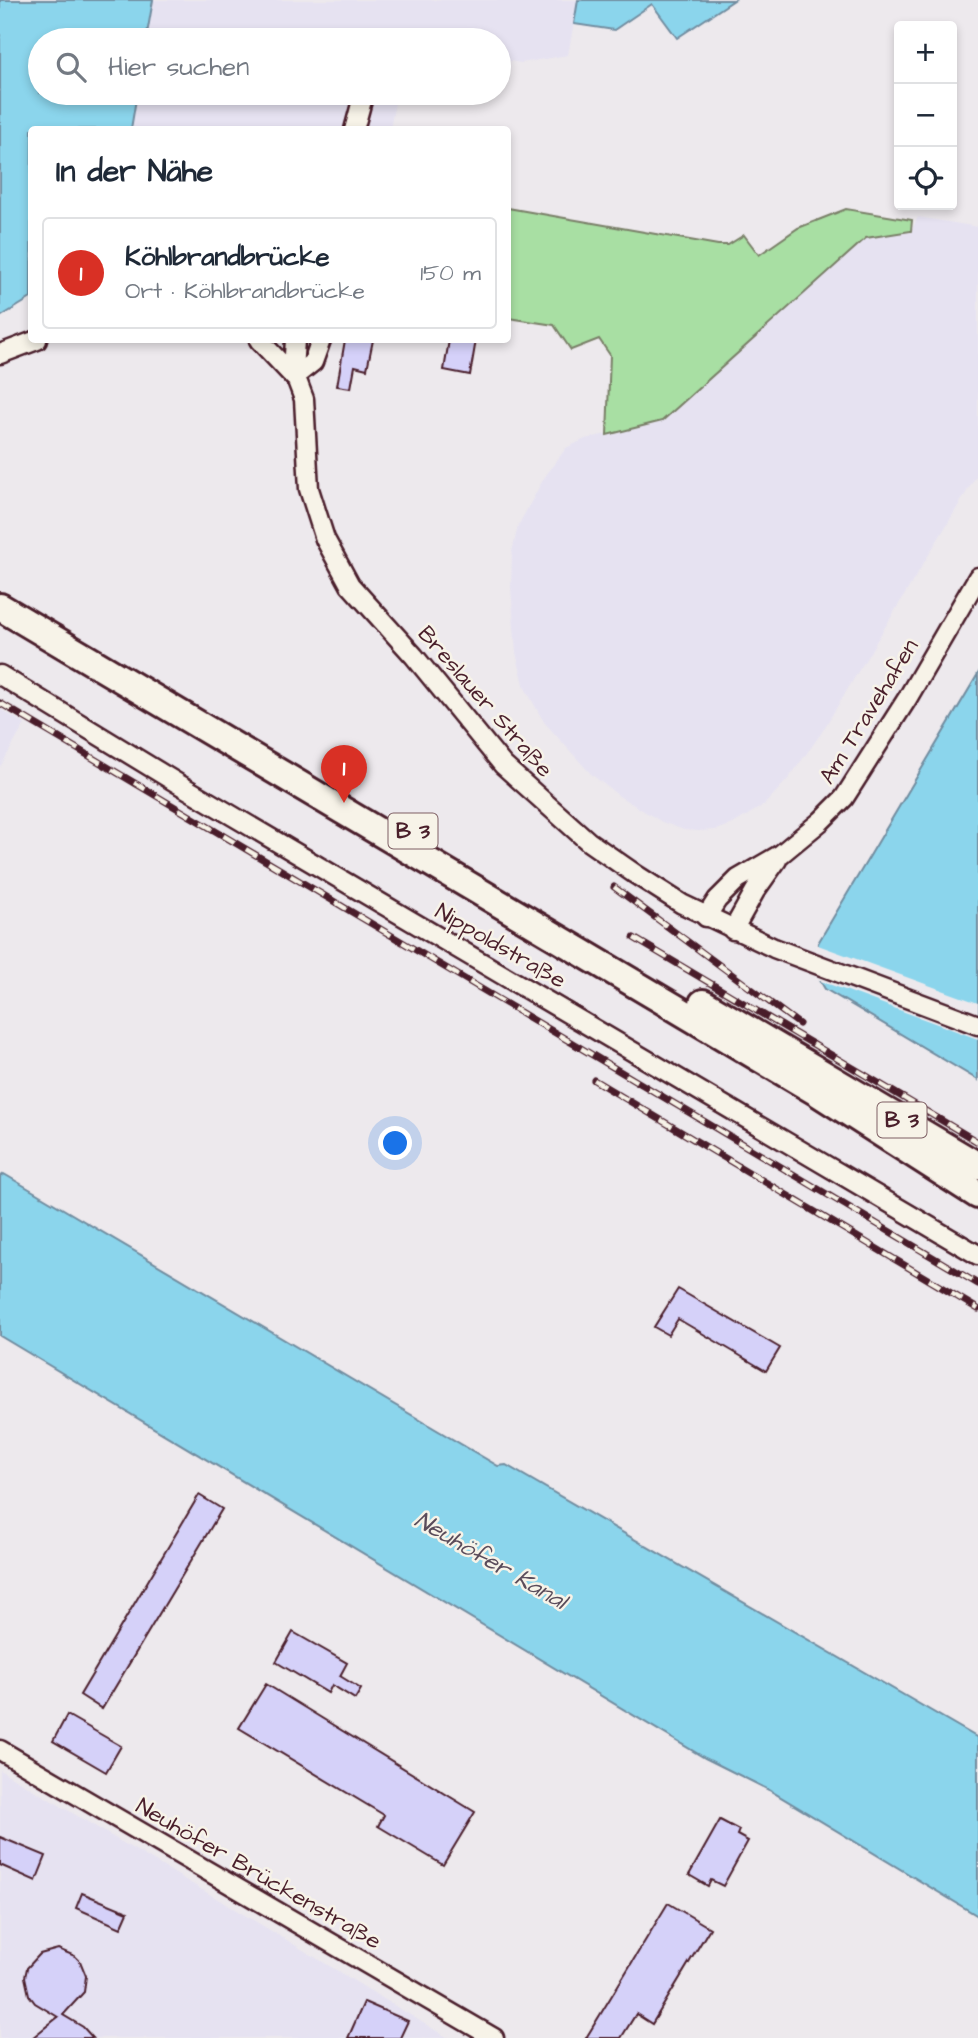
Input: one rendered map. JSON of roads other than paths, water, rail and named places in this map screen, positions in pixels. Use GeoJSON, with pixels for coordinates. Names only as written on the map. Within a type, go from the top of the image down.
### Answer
{"type":"FeatureCollection","features":[{"type":"Feature","properties":{"kind":"main road","name":"B 3"},"geometry":{"type":"LineString","coordinates":[[0,586],[978,1166]]}},
{"type":"Feature","properties":{"kind":"main road","name":"B 3"},"geometry":{"type":"LineString","coordinates":[[0,607],[793,1078],[978,1195]]}},
{"type":"Feature","properties":{"kind":"street"},"geometry":{"type":"LineString","coordinates":[[355,126],[361,105]]}},
{"type":"Feature","properties":{"kind":"street"},"geometry":{"type":"LineString","coordinates":[[0,354],[29,343]]}},
{"type":"Feature","properties":{"kind":"street"},"geometry":{"type":"LineString","coordinates":[[261,343],[295,377],[313,362],[320,343]]}},
{"type":"Feature","properties":{"kind":"street","name":"Breslauer Straße"},"geometry":{"type":"LineString","coordinates":[[295,343],[295,377],[304,400],[309,489],[325,539],[350,585],[414,656],[487,747],[525,786],[613,859],[657,889],[706,917],[774,948],[978,1024]]}},
{"type":"Feature","properties":{"kind":"street","name":"Am Travehafen"},"geometry":{"type":"LineString","coordinates":[[706,917],[717,900],[738,880],[781,854],[821,821],[852,787],[978,577]]}},
{"type":"Feature","properties":{"kind":"street","name":"Nippoldstraße"},"geometry":{"type":"LineString","coordinates":[[0,675],[177,783],[978,1255]]}},
{"type":"Feature","properties":{"kind":"street","name":"Am Travehafen"},"geometry":{"type":"LineString","coordinates":[[733,930],[781,854]]}},
{"type":"Feature","properties":{"kind":"street","name":"Neuhöfer Brückenstraße"},"geometry":{"type":"LineString","coordinates":[[0,1751],[494,2038]]}},
{"type":"Feature","properties":{"kind":"water"},"geometry":{"type":"Polygon","coordinates":[[[0,0],[153,0],[148,28],[28,28],[28,105],[135,105],[132,126],[28,126],[28,300],[0,317],[0,0]]]}},
{"type":"Feature","properties":{"kind":"water"},"geometry":{"type":"Polygon","coordinates":[[[578,0],[734,0],[677,38],[652,4],[614,30],[574,24],[578,0]]]}},
{"type":"Feature","properties":{"kind":"water"},"geometry":{"type":"Polygon","coordinates":[[[978,674],[978,1080],[825,989],[814,970],[818,943],[978,674]]]}},
{"type":"Feature","properties":{"kind":"water","name":"Neuhöfer Kanal"},"geometry":{"type":"Polygon","coordinates":[[[4,1174],[498,1466],[506,1465],[978,1738],[978,1916],[769,1790],[705,1758],[0,1336],[0,1177],[4,1174]]]}},
{"type":"Feature","properties":{"kind":"railway"},"geometry":{"type":"LineString","coordinates":[[0,703],[978,1284]]}},
{"type":"Feature","properties":{"kind":"railway"},"geometry":{"type":"LineString","coordinates":[[614,887],[799,1024]]}},
{"type":"Feature","properties":{"kind":"railway"},"geometry":{"type":"LineString","coordinates":[[634,938],[978,1142]]}},
{"type":"Feature","properties":{"kind":"railway"},"geometry":{"type":"LineString","coordinates":[[594,1080],[978,1309]]}},
{"type":"Feature","properties":{"kind":"place","name":"Köhlbrandbrücke"},"geometry":{"type":"Point","coordinates":[344,803]}}]}
